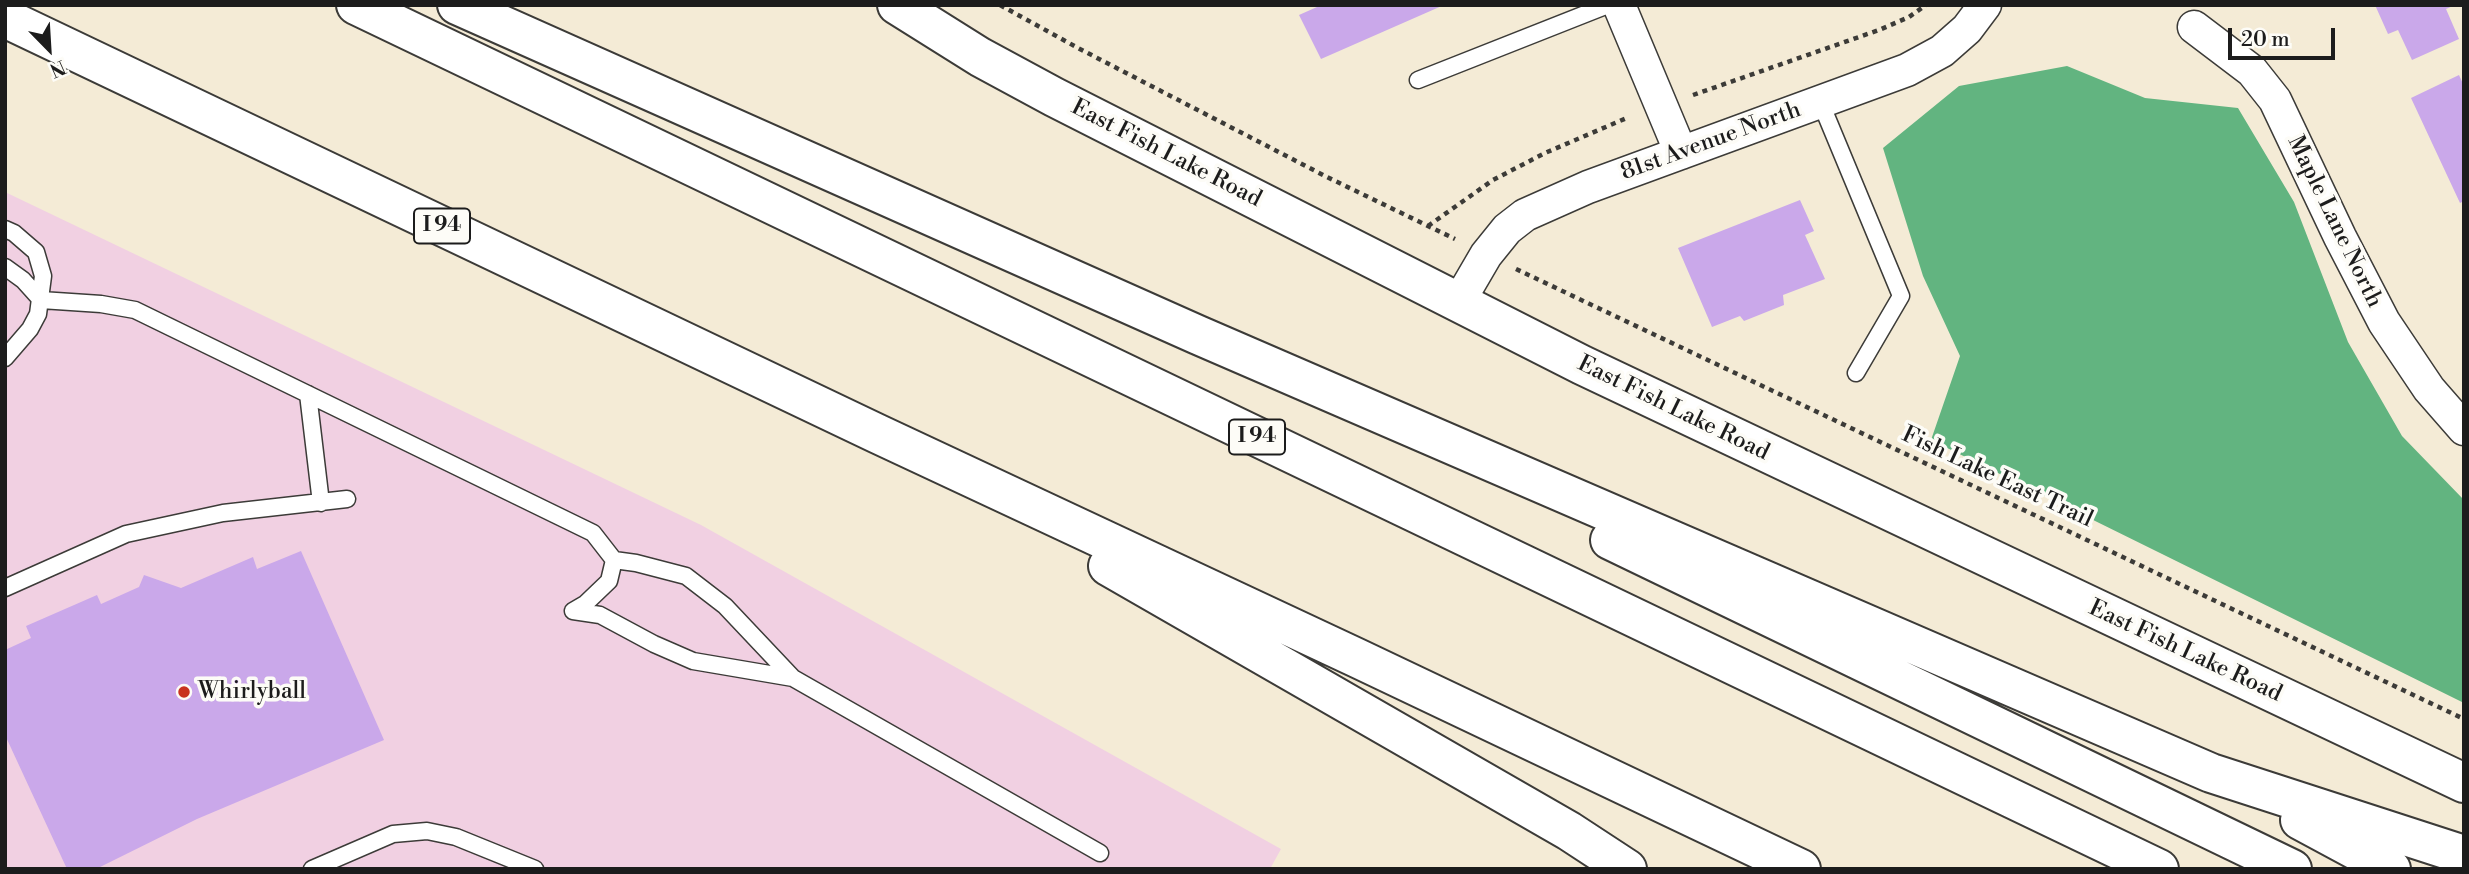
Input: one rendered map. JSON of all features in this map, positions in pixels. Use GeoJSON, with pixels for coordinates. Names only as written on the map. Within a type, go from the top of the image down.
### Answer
{"type":"FeatureCollection","features":[{"type":"Feature","properties":{"kind":"main road","name":"I 94"},"geometry":{"type":"LineString","coordinates":[[356,5],[2159,869]]}},
{"type":"Feature","properties":{"kind":"main road"},"geometry":{"type":"LineString","coordinates":[[457,5],[1198,335],[2211,772],[2391,869]]}},
{"type":"Feature","properties":{"kind":"main road","name":"East Fish Lake Road"},"geometry":{"type":"LineString","coordinates":[[897,5],[980,57],[1054,97],[1458,303],[1711,428],[2464,783]]}},
{"type":"Feature","properties":{"kind":"main road","name":"I 94"},"geometry":{"type":"LineString","coordinates":[[5,18],[878,434],[1801,869]]}},
{"type":"Feature","properties":{"kind":"main road"},"geometry":{"type":"LineString","coordinates":[[878,434],[1569,831],[1627,869]]}},
{"type":"Feature","properties":{"kind":"main road"},"geometry":{"type":"LineString","coordinates":[[1485,459],[1574,523],[2292,869]]}},
{"type":"Feature","properties":{"kind":"main road"},"geometry":{"type":"LineString","coordinates":[[2211,772],[2464,855]]}},
{"type":"Feature","properties":{"kind":"street"},"geometry":{"type":"LineString","coordinates":[[1619,5],[1681,153]]}},
{"type":"Feature","properties":{"kind":"street","name":"81st Avenue North"},"geometry":{"type":"LineString","coordinates":[[1458,303],[1486,255],[1507,229],[1525,215],[1588,187],[1907,70],[1942,51],[1967,29],[1985,5]]}},
{"type":"Feature","properties":{"kind":"street","name":"Maple Lane North"},"geometry":{"type":"LineString","coordinates":[[2194,27],[2252,71],[2275,100],[2384,322],[2428,389],[2464,429]]}},
{"type":"Feature","properties":{"kind":"lane"},"geometry":{"type":"LineString","coordinates":[[1418,80],[1608,5]]}},
{"type":"Feature","properties":{"kind":"lane"},"geometry":{"type":"LineString","coordinates":[[1820,101],[1901,296],[1856,373]]}},
{"type":"Feature","properties":{"kind":"lane"},"geometry":{"type":"LineString","coordinates":[[5,229],[14,233],[36,253],[43,276],[38,314],[30,329],[5,358]]}},
{"type":"Feature","properties":{"kind":"lane"},"geometry":{"type":"LineString","coordinates":[[5,267],[23,280],[41,300],[81,305],[101,304],[135,310],[593,533],[614,560],[686,576],[724,606],[793,678],[1100,853]]}},
{"type":"Feature","properties":{"kind":"lane"},"geometry":{"type":"LineString","coordinates":[[308,394],[321,503]]}},
{"type":"Feature","properties":{"kind":"lane"},"geometry":{"type":"LineString","coordinates":[[5,588],[126,534],[223,513],[347,499]]}},
{"type":"Feature","properties":{"kind":"lane"},"geometry":{"type":"LineString","coordinates":[[614,560],[609,581],[585,604],[573,611],[600,615],[654,645],[693,661],[793,678]]}},
{"type":"Feature","properties":{"kind":"lane"},"geometry":{"type":"LineString","coordinates":[[312,869],[393,834],[427,831],[456,837],[535,869]]}},
{"type":"Feature","properties":{"kind":"path"},"geometry":{"type":"LineString","coordinates":[[1000,5],[1078,48],[1455,239]]}},
{"type":"Feature","properties":{"kind":"path"},"geometry":{"type":"LineString","coordinates":[[1682,98],[1879,30],[1909,18],[1926,5]]}},
{"type":"Feature","properties":{"kind":"path"},"geometry":{"type":"LineString","coordinates":[[1428,226],[1452,207],[1504,175],[1545,153],[1631,116]]}},
{"type":"Feature","properties":{"kind":"path","name":"Fish Lake East Trail"},"geometry":{"type":"LineString","coordinates":[[1515,269],[2464,719]]}},
{"type":"Feature","properties":{"kind":"shaded area"},"geometry":{"type":"Polygon","coordinates":[[[5,192],[701,525],[1281,849],[1270,869],[5,869],[5,192]]]}},
{"type":"Feature","properties":{"kind":"green space"},"geometry":{"type":"Polygon","coordinates":[[[2067,66],[2145,98],[2238,108],[2294,202],[2348,342],[2402,436],[2464,500],[2464,703],[1931,440],[1960,356],[1923,276],[1883,148],[1959,86],[2067,66]]]}},
{"type":"Feature","properties":{"kind":"building"},"geometry":{"type":"Polygon","coordinates":[[[1316,5],[1444,5],[1321,59],[1299,15],[1317,7],[1316,5]]]}},
{"type":"Feature","properties":{"kind":"building"},"geometry":{"type":"Polygon","coordinates":[[[2375,5],[2455,5],[2446,9],[2459,39],[2412,60],[2398,30],[2388,34],[2375,5]]]}},
{"type":"Feature","properties":{"kind":"building"},"geometry":{"type":"Polygon","coordinates":[[[2459,75],[2464,86],[2464,201],[2460,203],[2411,98],[2459,75]]]}},
{"type":"Feature","properties":{"kind":"building"},"geometry":{"type":"Polygon","coordinates":[[[1800,200],[1814,231],[1805,235],[1825,279],[1783,295],[1784,305],[1744,321],[1740,316],[1712,327],[1678,248],[1800,200]]]}},
{"type":"Feature","properties":{"kind":"building","name":"Whirlyball"},"geometry":{"type":"Polygon","coordinates":[[[301,551],[384,740],[197,819],[96,869],[67,869],[5,735],[5,650],[31,638],[26,626],[97,595],[101,604],[139,587],[144,575],[181,588],[253,557],[257,569],[301,551]]]}},
{"type":"Feature","properties":{"kind":"place","name":"Whirlyball"},"geometry":{"type":"Point","coordinates":[184,692]}}]}
